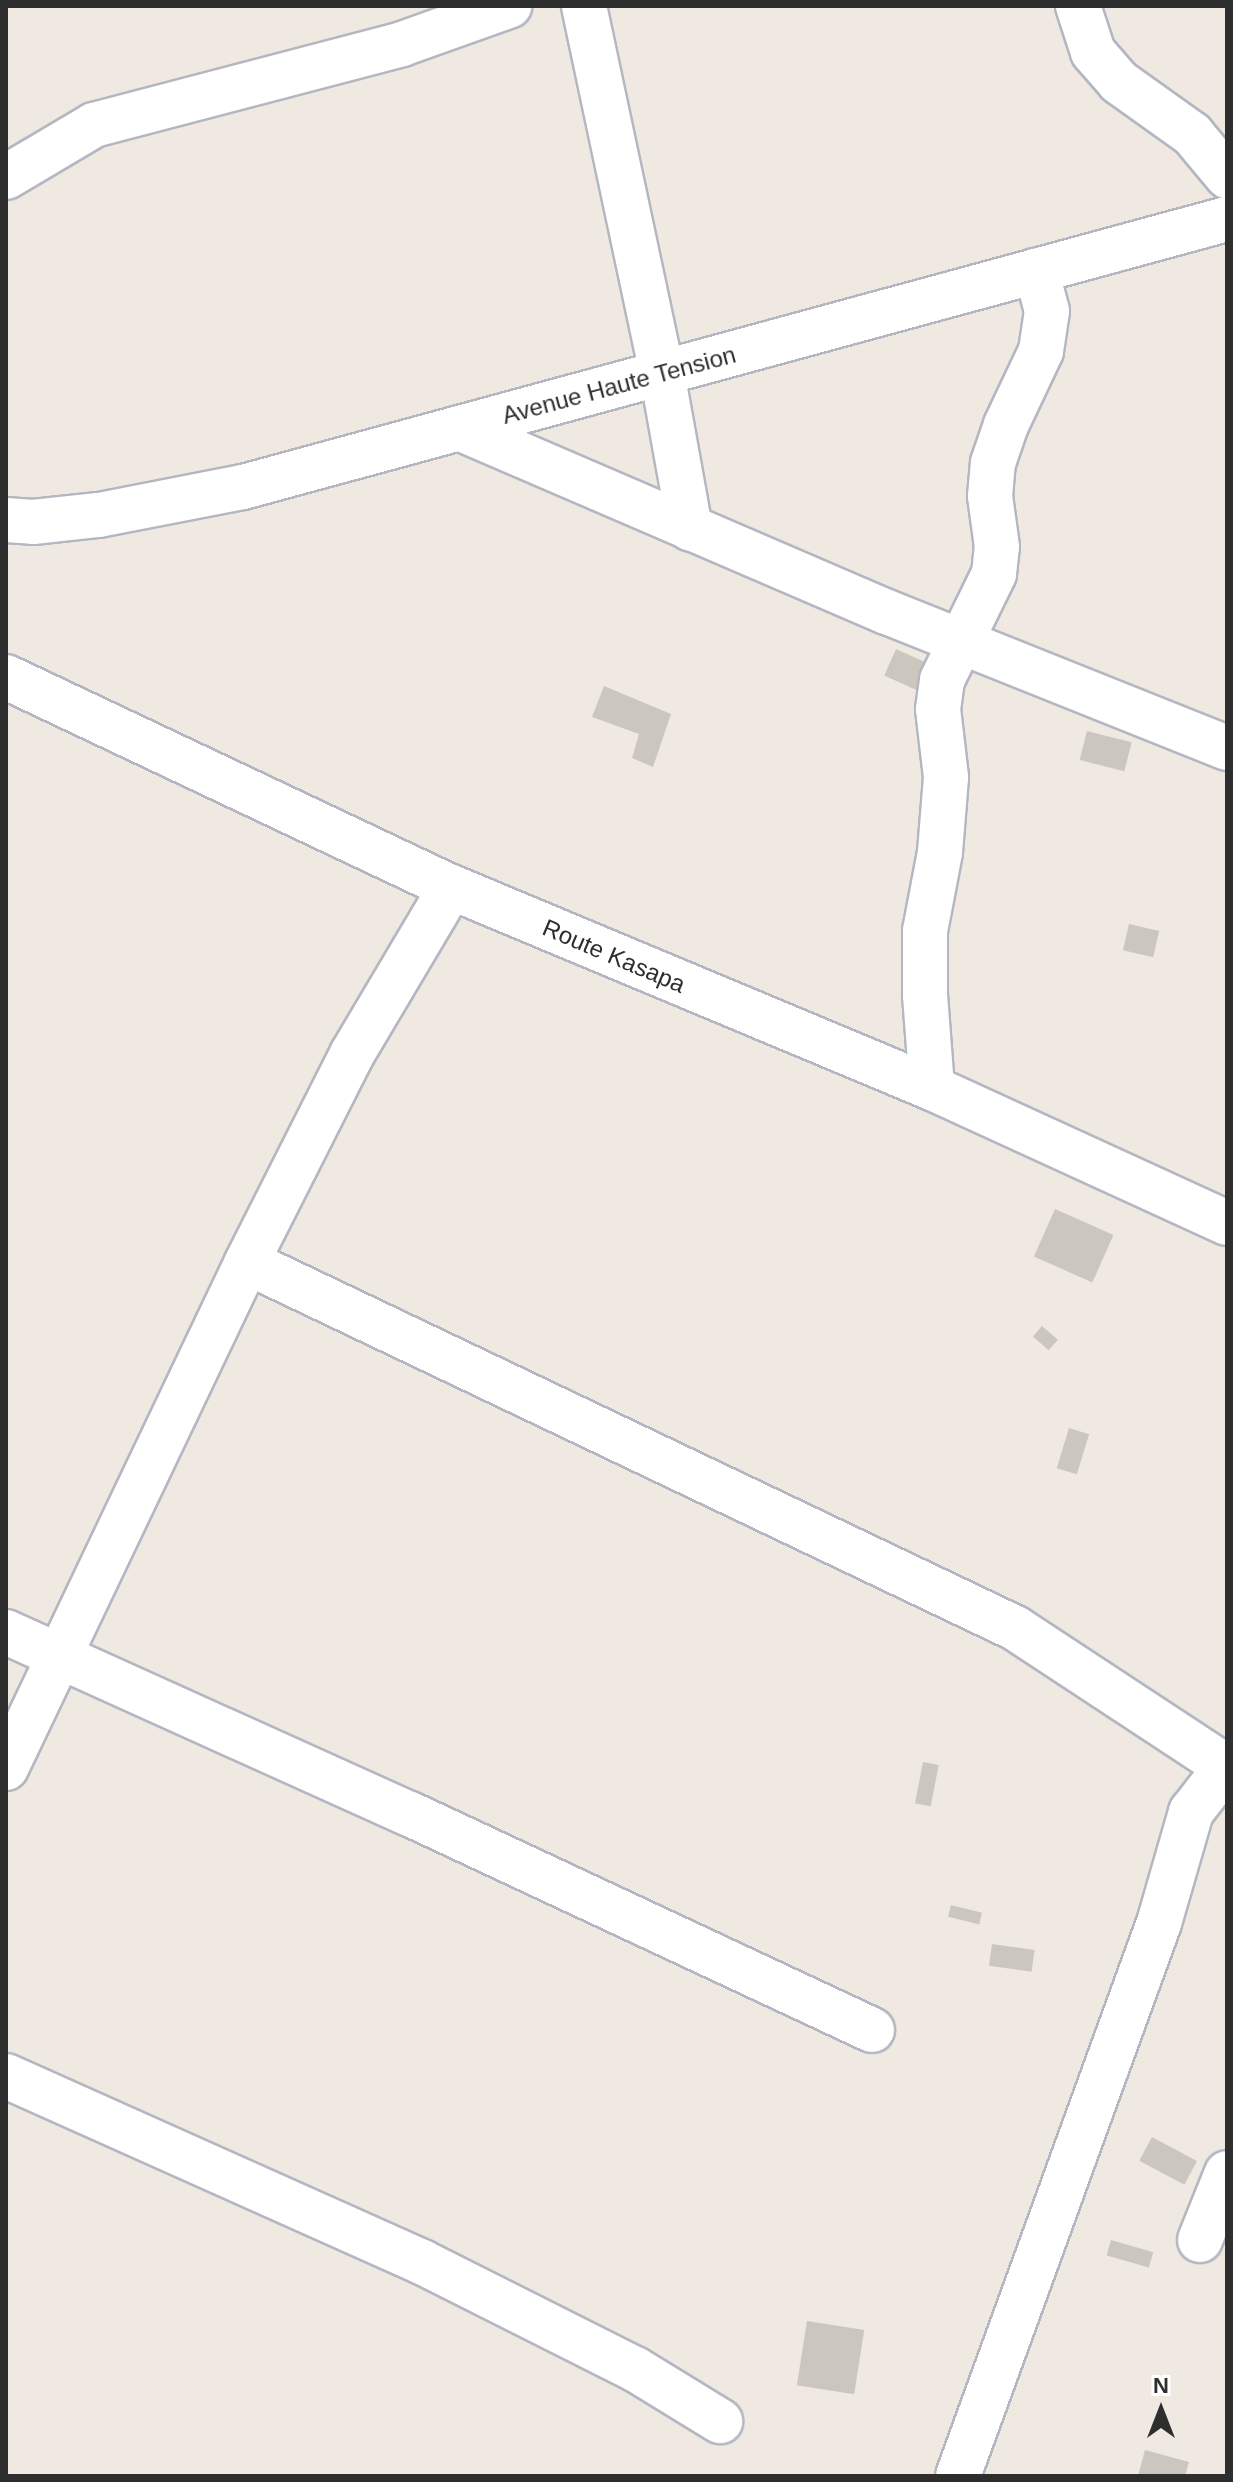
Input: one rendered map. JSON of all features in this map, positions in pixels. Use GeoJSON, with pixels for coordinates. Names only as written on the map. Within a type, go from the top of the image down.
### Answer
{"type":"FeatureCollection","features":[{"type":"Feature","properties":{"kind":"street"},"geometry":{"type":"LineString","coordinates":[[6,177],[94,125],[402,44],[509,6]]}},
{"type":"Feature","properties":{"kind":"street"},"geometry":{"type":"LineString","coordinates":[[584,6],[662,373],[690,528]]}},
{"type":"Feature","properties":{"kind":"street"},"geometry":{"type":"LineString","coordinates":[[1078,6],[1093,52],[1110,72],[1192,134],[1227,176]]}},
{"type":"Feature","properties":{"kind":"street","name":"Avenue Haute Tension"},"geometry":{"type":"LineString","coordinates":[[6,520],[33,522],[99,515],[243,487],[1227,219]]}},
{"type":"Feature","properties":{"kind":"street"},"geometry":{"type":"LineString","coordinates":[[932,1088],[925,995],[925,931],[940,852],[946,777],[938,709],[942,680],[994,574],[997,547],[990,496],[993,463],[1006,425],[1041,351],[1047,311],[1036,270]]}},
{"type":"Feature","properties":{"kind":"street"},"geometry":{"type":"LineString","coordinates":[[459,428],[960,641],[1227,748]]}},
{"type":"Feature","properties":{"kind":"street","name":"Route Kasapa"},"geometry":{"type":"LineString","coordinates":[[6,677],[451,887],[932,1088],[1227,1223]]}},
{"type":"Feature","properties":{"kind":"street"},"geometry":{"type":"LineString","coordinates":[[6,1768],[247,1262],[352,1054],[451,887]]}},
{"type":"Feature","properties":{"kind":"street"},"geometry":{"type":"LineString","coordinates":[[247,1262],[1015,1628],[1226,1767],[1191,1812],[1159,1923],[958,2476]]}},
{"type":"Feature","properties":{"kind":"street"},"geometry":{"type":"LineString","coordinates":[[6,1632],[57,1658],[396,1808],[872,2030]]}},
{"type":"Feature","properties":{"kind":"street"},"geometry":{"type":"LineString","coordinates":[[6,2076],[422,2262],[635,2369],[720,2421]]}},
{"type":"Feature","properties":{"kind":"street"},"geometry":{"type":"LineString","coordinates":[[1200,2240],[1227,2173]]}},
{"type":"Feature","properties":{"kind":"building"},"geometry":{"type":"Polygon","coordinates":[[[896,649],[929,664],[917,690],[884,675],[896,649]]]}},
{"type":"Feature","properties":{"kind":"building"},"geometry":{"type":"Polygon","coordinates":[[[604,686],[671,714],[653,767],[632,758],[639,734],[592,717],[604,686]]]}},
{"type":"Feature","properties":{"kind":"building"},"geometry":{"type":"Polygon","coordinates":[[[1087,731],[1132,742],[1124,771],[1080,760],[1087,731]]]}},
{"type":"Feature","properties":{"kind":"building"},"geometry":{"type":"Polygon","coordinates":[[[1129,924],[1159,931],[1153,957],[1123,950],[1129,924]]]}},
{"type":"Feature","properties":{"kind":"building"},"geometry":{"type":"Polygon","coordinates":[[[1055,1209],[1113,1235],[1092,1283],[1034,1257],[1055,1209]]]}},
{"type":"Feature","properties":{"kind":"building"},"geometry":{"type":"Polygon","coordinates":[[[1042,1326],[1058,1340],[1049,1350],[1033,1337],[1042,1326]]]}},
{"type":"Feature","properties":{"kind":"building"},"geometry":{"type":"Polygon","coordinates":[[[1069,1428],[1089,1434],[1077,1474],[1057,1468],[1069,1428]]]}},
{"type":"Feature","properties":{"kind":"building"},"geometry":{"type":"Polygon","coordinates":[[[923,1762],[939,1765],[931,1806],[915,1803],[923,1762]]]}},
{"type":"Feature","properties":{"kind":"building"},"geometry":{"type":"Polygon","coordinates":[[[951,1905],[982,1913],[979,1924],[948,1917],[951,1905]]]}},
{"type":"Feature","properties":{"kind":"building"},"geometry":{"type":"Polygon","coordinates":[[[992,1944],[1035,1950],[1032,1972],[989,1966],[992,1944]]]}},
{"type":"Feature","properties":{"kind":"building"},"geometry":{"type":"Polygon","coordinates":[[[1152,2137],[1197,2161],[1184,2185],[1139,2161],[1152,2137]]]}},
{"type":"Feature","properties":{"kind":"building"},"geometry":{"type":"Polygon","coordinates":[[[1111,2240],[1153,2252],[1149,2268],[1107,2255],[1111,2240]]]}},
{"type":"Feature","properties":{"kind":"building"},"geometry":{"type":"Polygon","coordinates":[[[807,2321],[864,2330],[854,2394],[797,2385],[807,2321]]]}},
{"type":"Feature","properties":{"kind":"building"},"geometry":{"type":"Polygon","coordinates":[[[1145,2450],[1189,2462],[1185,2476],[1138,2476],[1145,2450]]]}}]}
